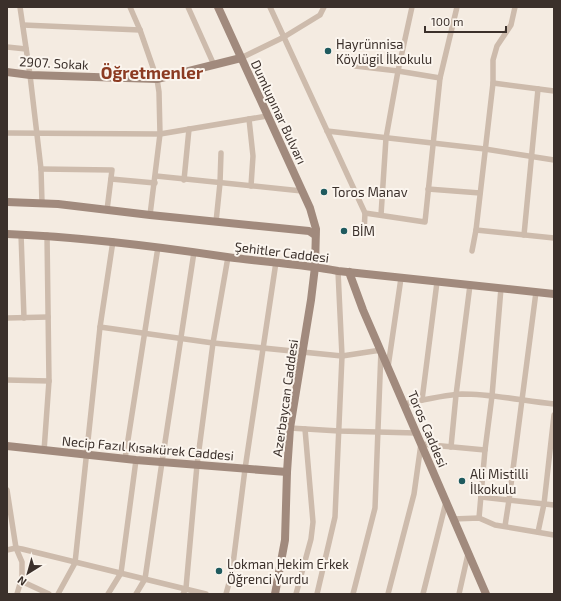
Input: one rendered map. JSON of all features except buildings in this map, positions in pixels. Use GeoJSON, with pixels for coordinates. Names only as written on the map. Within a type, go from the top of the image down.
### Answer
{"type":"FeatureCollection","features":[{"type":"Feature","properties":{"kind":"street"},"geometry":{"type":"LineString","coordinates":[[20,7],[30,75],[42,203]]}},
{"type":"Feature","properties":{"kind":"street"},"geometry":{"type":"LineString","coordinates":[[130,7],[157,78],[160,134],[150,215]]}},
{"type":"Feature","properties":{"kind":"street"},"geometry":{"type":"LineString","coordinates":[[188,7],[214,65]]}},
{"type":"Feature","properties":{"kind":"street","name":"Dumlupınar Bulvarı"},"geometry":{"type":"LineString","coordinates":[[218,7],[310,208],[316,232]]}},
{"type":"Feature","properties":{"kind":"street"},"geometry":{"type":"LineString","coordinates":[[270,7],[364,213],[364,233]]}},
{"type":"Feature","properties":{"kind":"street"},"geometry":{"type":"LineString","coordinates":[[241,58],[284,37],[320,15],[324,7]]}},
{"type":"Feature","properties":{"kind":"street"},"geometry":{"type":"LineString","coordinates":[[381,215],[386,138],[398,71],[412,7]]}},
{"type":"Feature","properties":{"kind":"street"},"geometry":{"type":"LineString","coordinates":[[364,213],[426,222],[428,189],[440,78],[457,7]]}},
{"type":"Feature","properties":{"kind":"street"},"geometry":{"type":"LineString","coordinates":[[472,251],[476,230],[493,83],[493,60],[497,46],[510,25],[515,7]]}},
{"type":"Feature","properties":{"kind":"street"},"geometry":{"type":"LineString","coordinates":[[23,25],[140,30]]}},
{"type":"Feature","properties":{"kind":"street"},"geometry":{"type":"LineString","coordinates":[[7,47],[26,49]]}},
{"type":"Feature","properties":{"kind":"street","name":"2907. Sokak"},"geometry":{"type":"LineString","coordinates":[[7,72],[30,75],[157,78],[241,58]]}},
{"type":"Feature","properties":{"kind":"street"},"geometry":{"type":"LineString","coordinates":[[355,66],[440,78]]}},
{"type":"Feature","properties":{"kind":"street"},"geometry":{"type":"LineString","coordinates":[[493,83],[554,91]]}},
{"type":"Feature","properties":{"kind":"street"},"geometry":{"type":"LineString","coordinates":[[524,235],[538,89]]}},
{"type":"Feature","properties":{"kind":"street"},"geometry":{"type":"LineString","coordinates":[[7,132],[160,134],[267,116]]}},
{"type":"Feature","properties":{"kind":"street"},"geometry":{"type":"LineString","coordinates":[[249,119],[253,156],[251,186]]}},
{"type":"Feature","properties":{"kind":"street"},"geometry":{"type":"LineString","coordinates":[[184,180],[188,129]]}},
{"type":"Feature","properties":{"kind":"street"},"geometry":{"type":"LineString","coordinates":[[327,131],[485,149],[554,160]]}},
{"type":"Feature","properties":{"kind":"street"},"geometry":{"type":"LineString","coordinates":[[216,222],[221,153]]}},
{"type":"Feature","properties":{"kind":"street"},"geometry":{"type":"LineString","coordinates":[[40,170],[112,170],[107,210]]}},
{"type":"Feature","properties":{"kind":"street"},"geometry":{"type":"LineString","coordinates":[[156,176],[302,191]]}},
{"type":"Feature","properties":{"kind":"street"},"geometry":{"type":"LineString","coordinates":[[111,179],[154,183]]}},
{"type":"Feature","properties":{"kind":"street"},"geometry":{"type":"LineString","coordinates":[[428,189],[480,193]]}},
{"type":"Feature","properties":{"kind":"street"},"geometry":{"type":"LineString","coordinates":[[7,202],[58,204],[316,232]]}},
{"type":"Feature","properties":{"kind":"street"},"geometry":{"type":"LineString","coordinates":[[476,230],[554,238]]}},
{"type":"Feature","properties":{"kind":"street","name":"Azerbaycan Caddesi"},"geometry":{"type":"LineString","coordinates":[[275,594],[285,540],[290,428],[303,352],[315,266],[316,232]]}},
{"type":"Feature","properties":{"kind":"street","name":"Şehitler Caddesi"},"geometry":{"type":"LineString","coordinates":[[7,234],[47,235],[113,241],[228,257],[315,266],[338,271],[554,294]]}},
{"type":"Feature","properties":{"kind":"street"},"geometry":{"type":"LineString","coordinates":[[21,234],[24,318]]}},
{"type":"Feature","properties":{"kind":"street"},"geometry":{"type":"LineString","coordinates":[[44,451],[48,381],[47,235]]}},
{"type":"Feature","properties":{"kind":"street"},"geometry":{"type":"LineString","coordinates":[[58,594],[75,563],[100,327],[113,241]]}},
{"type":"Feature","properties":{"kind":"street"},"geometry":{"type":"LineString","coordinates":[[125,459],[158,247]]}},
{"type":"Feature","properties":{"kind":"street"},"geometry":{"type":"LineString","coordinates":[[136,594],[145,579],[194,252]]}},
{"type":"Feature","properties":{"kind":"street"},"geometry":{"type":"LineString","coordinates":[[183,594],[186,588],[197,465],[213,343],[228,257]]}},
{"type":"Feature","properties":{"kind":"street"},"geometry":{"type":"LineString","coordinates":[[226,594],[232,572],[262,348],[276,262]]}},
{"type":"Feature","properties":{"kind":"street"},"geometry":{"type":"LineString","coordinates":[[317,594],[335,517],[342,356],[338,271]]}},
{"type":"Feature","properties":{"kind":"street","name":"Toros Caddesi"},"geometry":{"type":"LineString","coordinates":[[349,272],[363,310],[486,594]]}},
{"type":"Feature","properties":{"kind":"street"},"geometry":{"type":"LineString","coordinates":[[388,367],[401,278]]}},
{"type":"Feature","properties":{"kind":"street"},"geometry":{"type":"LineString","coordinates":[[422,400],[437,282]]}},
{"type":"Feature","properties":{"kind":"street"},"geometry":{"type":"LineString","coordinates":[[451,447],[470,285]]}},
{"type":"Feature","properties":{"kind":"street"},"geometry":{"type":"LineString","coordinates":[[479,518],[485,450],[492,396],[501,288]]}},
{"type":"Feature","properties":{"kind":"street"},"geometry":{"type":"LineString","coordinates":[[505,526],[536,292]]}},
{"type":"Feature","properties":{"kind":"street"},"geometry":{"type":"LineString","coordinates":[[7,318],[48,317]]}},
{"type":"Feature","properties":{"kind":"street"},"geometry":{"type":"LineString","coordinates":[[100,327],[213,343],[342,356],[381,350],[375,508],[353,594]]}},
{"type":"Feature","properties":{"kind":"street"},"geometry":{"type":"LineString","coordinates":[[7,380],[48,381]]}},
{"type":"Feature","properties":{"kind":"street"},"geometry":{"type":"LineString","coordinates":[[404,404],[456,395],[492,396],[554,404]]}},
{"type":"Feature","properties":{"kind":"street"},"geometry":{"type":"LineString","coordinates":[[538,532],[544,504],[554,415]]}},
{"type":"Feature","properties":{"kind":"street"},"geometry":{"type":"LineString","coordinates":[[290,428],[416,433]]}},
{"type":"Feature","properties":{"kind":"street"},"geometry":{"type":"LineString","coordinates":[[296,594],[311,538],[313,522],[306,429]]}},
{"type":"Feature","properties":{"kind":"street"},"geometry":{"type":"LineString","coordinates":[[388,594],[414,494],[421,444],[485,450]]}},
{"type":"Feature","properties":{"kind":"street","name":"Necip Fazıl Kısakürek Caddesi"},"geometry":{"type":"LineString","coordinates":[[7,446],[125,459],[287,472]]}},
{"type":"Feature","properties":{"kind":"street"},"geometry":{"type":"LineString","coordinates":[[108,594],[120,573],[136,460]]}},
{"type":"Feature","properties":{"kind":"street"},"geometry":{"type":"LineString","coordinates":[[7,490],[16,548],[22,562],[22,577],[17,594]]}},
{"type":"Feature","properties":{"kind":"street"},"geometry":{"type":"LineString","coordinates":[[481,497],[554,505]]}},
{"type":"Feature","properties":{"kind":"street"},"geometry":{"type":"LineString","coordinates":[[423,594],[446,502]]}},
{"type":"Feature","properties":{"kind":"street"},"geometry":{"type":"LineString","coordinates":[[453,519],[479,518],[495,525],[554,535]]}},
{"type":"Feature","properties":{"kind":"street"},"geometry":{"type":"LineString","coordinates":[[7,550],[16,548],[206,594]]}},
{"type":"Feature","properties":{"kind":"street"},"geometry":{"type":"LineString","coordinates":[[459,594],[468,554]]}},
{"type":"Feature","properties":{"kind":"street"},"geometry":{"type":"LineString","coordinates":[[21,581],[49,594]]}},
{"type":"Feature","properties":{"kind":"place","name":"Hayrünnisa Köylügil İlkokulu"},"geometry":{"type":"Point","coordinates":[328,51]}},
{"type":"Feature","properties":{"kind":"place","name":"Toros Manav"},"geometry":{"type":"Point","coordinates":[324,192]}},
{"type":"Feature","properties":{"kind":"place","name":"BİM"},"geometry":{"type":"Point","coordinates":[344,231]}},
{"type":"Feature","properties":{"kind":"place","name":"Ali Mistilli İlkokulu"},"geometry":{"type":"Point","coordinates":[462,481]}},
{"type":"Feature","properties":{"kind":"place","name":"Lokman Hekim Erkek Öğrenci Yurdu"},"geometry":{"type":"Point","coordinates":[219,571]}},
{"type":"Feature","properties":{"kind":"district","name":"Öğretmenler"},"geometry":{"type":"Point","coordinates":[152,73]}}]}
